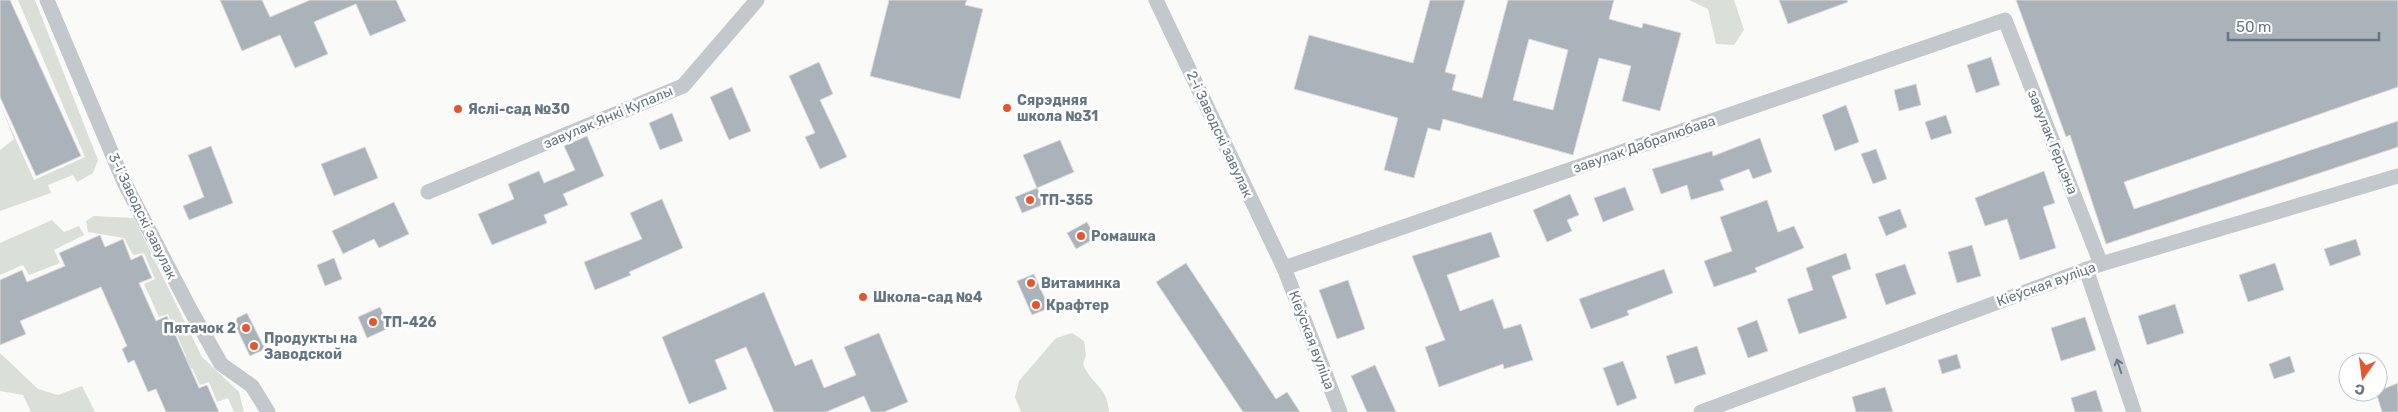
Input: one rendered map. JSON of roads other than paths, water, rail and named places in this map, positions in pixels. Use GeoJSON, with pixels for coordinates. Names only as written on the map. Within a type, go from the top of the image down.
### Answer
{"type":"FeatureCollection","features":[{"type":"Feature","properties":{"kind":"street","name":"3-і Заводскі завулак"},"geometry":{"type":"LineString","coordinates":[[47,0],[124,182],[190,309],[221,364],[252,386],[268,412]]}},
{"type":"Feature","properties":{"kind":"street","name":"завулак Янкі Купалы"},"geometry":{"type":"LineString","coordinates":[[428,192],[682,86],[758,0]]}},
{"type":"Feature","properties":{"kind":"street","name":"2-і Заводскі завулак"},"geometry":{"type":"LineString","coordinates":[[1156,0],[1284,268]]}},
{"type":"Feature","properties":{"kind":"street","name":"завулак Дабралюбава"},"geometry":{"type":"LineString","coordinates":[[1284,268],[2005,20]]}},
{"type":"Feature","properties":{"kind":"street","name":"завулак Герцэна"},"geometry":{"type":"LineString","coordinates":[[2005,20],[2094,267],[2134,412]]}},
{"type":"Feature","properties":{"kind":"street","name":"Кіеўская вуліца"},"geometry":{"type":"LineString","coordinates":[[1701,412],[2094,267],[2398,176]]}},
{"type":"Feature","properties":{"kind":"street","name":"Кіеўская вуліца"},"geometry":{"type":"LineString","coordinates":[[1284,268],[1340,412]]}},
{"type":"Feature","properties":{"kind":"place","name":"Сярэдняя школа №31"},"geometry":{"type":"Point","coordinates":[1007,108]}},
{"type":"Feature","properties":{"kind":"place","name":"Яслі-сад №30"},"geometry":{"type":"Point","coordinates":[458,109]}},
{"type":"Feature","properties":{"kind":"place","name":"ТП-355"},"geometry":{"type":"Point","coordinates":[1030,200]}},
{"type":"Feature","properties":{"kind":"place","name":"Ромашка"},"geometry":{"type":"Point","coordinates":[1081,236]}},
{"type":"Feature","properties":{"kind":"place","name":"Витаминка"},"geometry":{"type":"Point","coordinates":[1031,283]}},
{"type":"Feature","properties":{"kind":"place","name":"Школа-сад №4"},"geometry":{"type":"Point","coordinates":[863,297]}},
{"type":"Feature","properties":{"kind":"place","name":"Крафтер"},"geometry":{"type":"Point","coordinates":[1036,305]}},
{"type":"Feature","properties":{"kind":"place","name":"ТП-426"},"geometry":{"type":"Point","coordinates":[373,322]}},
{"type":"Feature","properties":{"kind":"place","name":"Пятачок 2"},"geometry":{"type":"Point","coordinates":[246,328]}},
{"type":"Feature","properties":{"kind":"place","name":"Продукты на Заводской"},"geometry":{"type":"Point","coordinates":[254,346]}}]}
